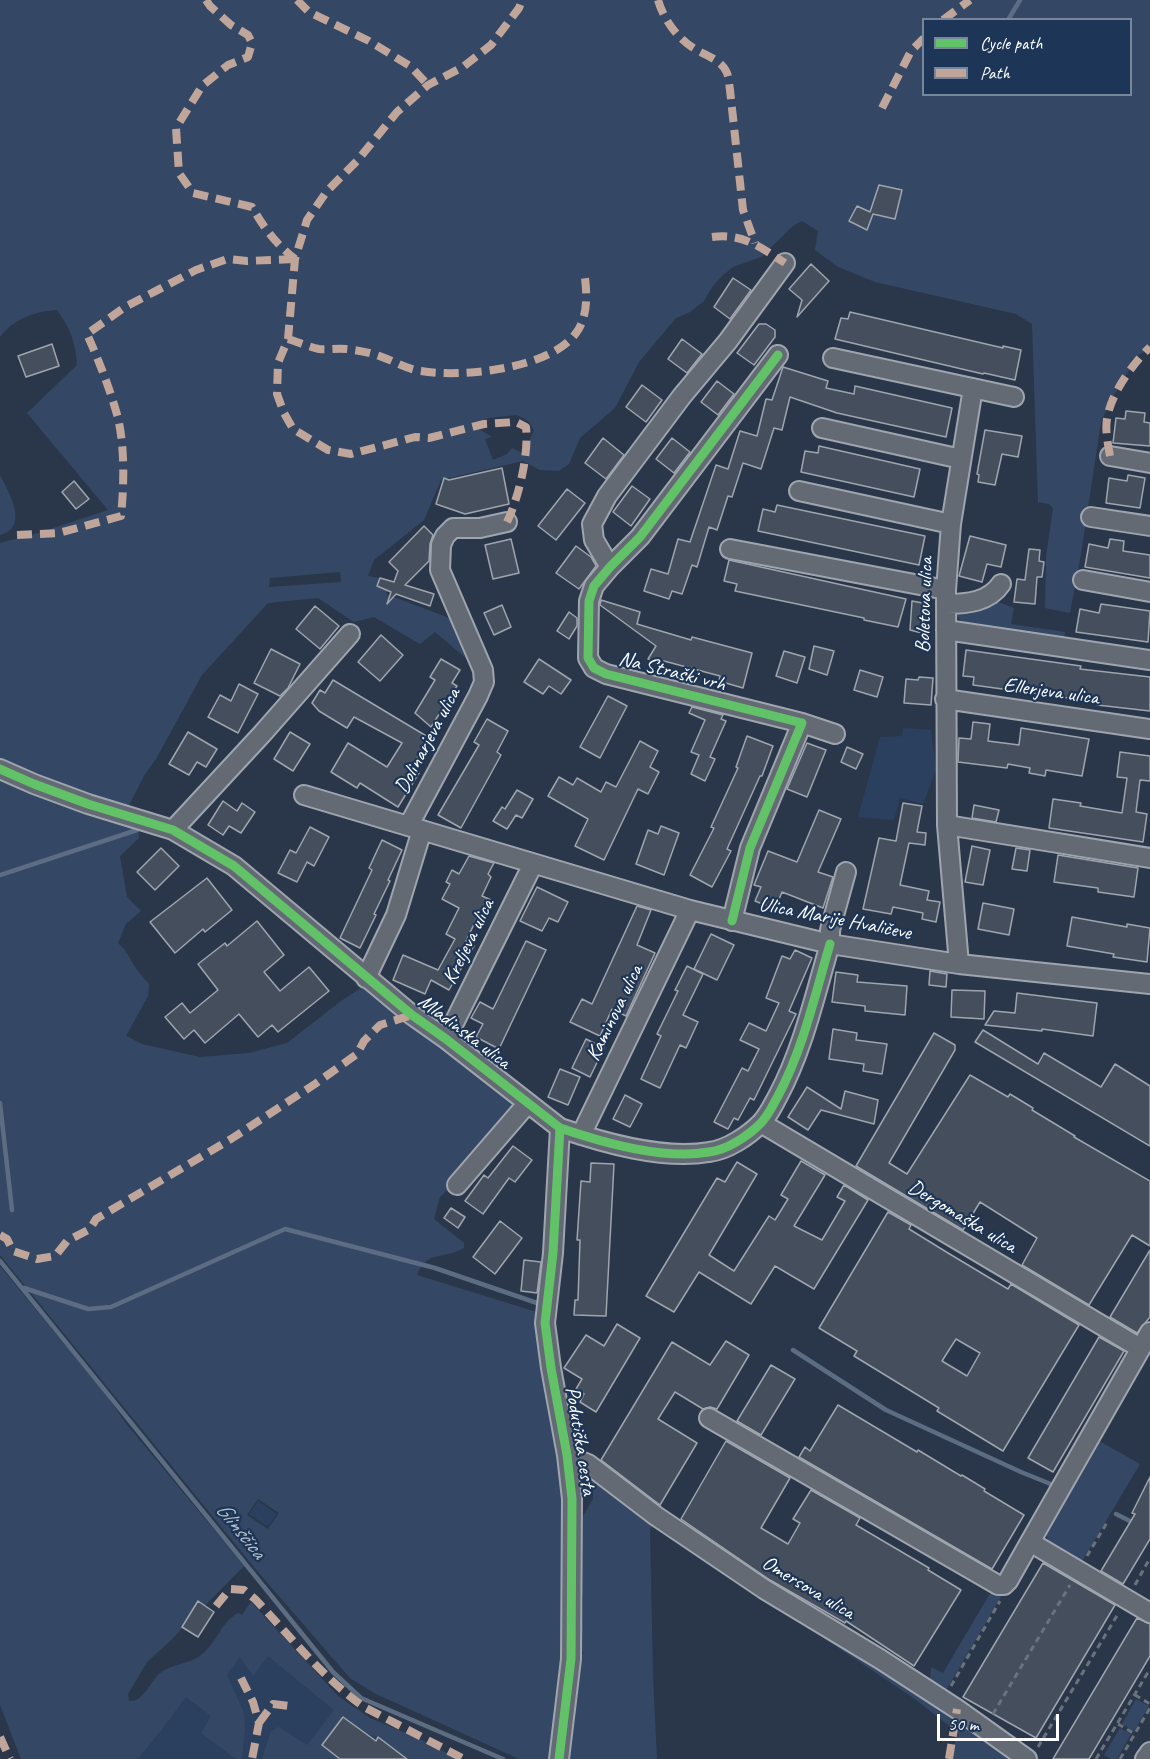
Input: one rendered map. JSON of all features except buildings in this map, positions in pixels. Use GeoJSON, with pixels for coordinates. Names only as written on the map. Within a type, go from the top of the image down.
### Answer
{"type":"FeatureCollection","features":[{"type":"Feature","properties":{"kind":"street"},"geometry":{"type":"LineString","coordinates":[[610,567],[594,540],[592,524],[607,496],[682,396],[728,341],[785,263]]}},
{"type":"Feature","properties":{"kind":"street","name":"Na Straški vrh"},"geometry":{"type":"LineString","coordinates":[[778,355],[640,537],[594,586],[589,601],[588,657],[594,668],[606,674],[802,723],[835,734]]}},
{"type":"Feature","properties":{"kind":"street"},"geometry":{"type":"LineString","coordinates":[[833,358],[1014,397]]}},
{"type":"Feature","properties":{"kind":"street","name":"Boletova ulica"},"geometry":{"type":"LineString","coordinates":[[958,964],[947,825],[946,597],[951,524],[973,388]]}},
{"type":"Feature","properties":{"kind":"street"},"geometry":{"type":"LineString","coordinates":[[822,428],[961,459]]}},
{"type":"Feature","properties":{"kind":"street"},"geometry":{"type":"LineString","coordinates":[[1110,456],[1150,463]]}},
{"type":"Feature","properties":{"kind":"street"},"geometry":{"type":"LineString","coordinates":[[799,490],[951,524]]}},
{"type":"Feature","properties":{"kind":"street"},"geometry":{"type":"LineString","coordinates":[[1091,517],[1150,526]]}},
{"type":"Feature","properties":{"kind":"street","name":"Dolinarjeva ulica"},"geometry":{"type":"LineString","coordinates":[[416,828],[484,682],[483,670],[440,570],[441,545],[445,536],[453,528],[480,528],[507,522]]}},
{"type":"Feature","properties":{"kind":"street"},"geometry":{"type":"LineString","coordinates":[[730,549],[946,597],[964,604],[995,593],[1001,584]]}},
{"type":"Feature","properties":{"kind":"street"},"geometry":{"type":"LineString","coordinates":[[1083,580],[1150,592]]}},
{"type":"Feature","properties":{"kind":"street"},"geometry":{"type":"LineString","coordinates":[[946,630],[1150,660]]}},
{"type":"Feature","properties":{"kind":"street"},"geometry":{"type":"LineString","coordinates":[[173,830],[350,634]]}},
{"type":"Feature","properties":{"kind":"street","name":"Ellerjeva ulica"},"geometry":{"type":"LineString","coordinates":[[945,699],[1150,729]]}},
{"type":"Feature","properties":{"kind":"street"},"geometry":{"type":"LineString","coordinates":[[732,921],[750,848],[802,723]]}},
{"type":"Feature","properties":{"kind":"street","name":"Mladinska ulica"},"geometry":{"type":"LineString","coordinates":[[0,769],[88,804],[173,830],[205,847],[234,866],[412,1016],[446,1039],[560,1128],[645,1150],[674,1153],[710,1152],[736,1142],[761,1123],[789,1077],[805,1031],[830,944],[830,930],[846,872]]}},
{"type":"Feature","properties":{"kind":"street","name":"Ulica Marije Hvaličeve"},"geometry":{"type":"LineString","coordinates":[[304,795],[690,910],[830,944],[958,964],[1147,984]]}},
{"type":"Feature","properties":{"kind":"street"},"geometry":{"type":"LineString","coordinates":[[947,825],[1150,858]]}},
{"type":"Feature","properties":{"kind":"street"},"geometry":{"type":"LineString","coordinates":[[366,978],[396,915],[416,828]]}},
{"type":"Feature","properties":{"kind":"street","name":"Kreljeva ulica"},"geometry":{"type":"LineString","coordinates":[[446,1039],[532,864]]}},
{"type":"Feature","properties":{"kind":"street","name":"Kaminova ulica"},"geometry":{"type":"LineString","coordinates":[[581,1135],[690,910]]}},
{"type":"Feature","properties":{"kind":"street"},"geometry":{"type":"LineString","coordinates":[[457,1185],[528,1104]]}},
{"type":"Feature","properties":{"kind":"street","name":"Dergomaška ulica"},"geometry":{"type":"LineString","coordinates":[[761,1123],[1140,1348]]}},
{"type":"Feature","properties":{"kind":"street","name":"Podutiška cesta"},"geometry":{"type":"LineString","coordinates":[[559,1759],[572,1648],[572,1499],[545,1323],[553,1253],[560,1128]]}},
{"type":"Feature","properties":{"kind":"street"},"geometry":{"type":"LineString","coordinates":[[709,1418],[998,1585],[1004,1585],[1150,1332]]}},
{"type":"Feature","properties":{"kind":"street","name":"Omersova ulica"},"geometry":{"type":"LineString","coordinates":[[567,1455],[588,1464],[656,1516],[764,1589],[849,1639],[985,1728],[1032,1754]]}},
{"type":"Feature","properties":{"kind":"street"},"geometry":{"type":"LineString","coordinates":[[1030,1542],[1150,1613]]}},
{"type":"Feature","properties":{"kind":"street"},"geometry":{"type":"LineString","coordinates":[[1145,1759],[1150,1752]]}},
{"type":"Feature","properties":{"kind":"path"},"geometry":{"type":"LineString","coordinates":[[985,1728],[1108,1521]]}},
{"type":"Feature","properties":{"kind":"path"},"geometry":{"type":"LineString","coordinates":[[1032,1754],[1150,1558]]}},
{"type":"Feature","properties":{"kind":"path"},"geometry":{"type":"LineString","coordinates":[[943,1700],[1004,1593],[1004,1585]]}},
{"type":"Feature","properties":{"kind":"path"},"geometry":{"type":"LineString","coordinates":[[1105,1759],[1098,1757],[1150,1669]]}},
{"type":"Feature","properties":{"kind":"path"},"geometry":{"type":"LineString","coordinates":[[1120,1759],[1150,1706],[1135,1695]]}},
{"type":"Feature","properties":{"kind":"path"},"geometry":{"type":"LineString","coordinates":[[1118,1724],[1135,1734]]}},
{"type":"Feature","properties":{"kind":"shaded area"},"geometry":{"type":"Polygon","coordinates":[[[0,0],[1150,0],[1150,348],[1131,360],[1130,369],[1101,422],[1070,613],[1045,608],[1046,557],[1053,508],[1049,504],[1038,502],[1032,324],[1016,314],[875,282],[838,267],[815,250],[818,231],[802,221],[793,226],[761,257],[733,267],[713,286],[704,301],[690,312],[676,318],[639,362],[615,408],[580,438],[569,464],[559,471],[540,470],[523,461],[441,480],[424,520],[374,560],[368,576],[390,580],[386,594],[457,621],[474,665],[435,632],[420,644],[374,617],[354,622],[318,598],[268,603],[202,675],[128,807],[109,801],[98,802],[0,762],[0,543],[108,510],[27,413],[77,365],[72,336],[62,316],[57,310],[33,314],[11,325],[0,337],[0,0]],[[517,415],[488,418],[471,424],[492,437],[485,439],[493,460],[507,454],[512,448],[524,454],[534,430],[528,421],[517,415]],[[340,572],[270,578],[269,587],[341,582],[340,572]]]}},
{"type":"Feature","properties":{"kind":"shaded area"},"geometry":{"type":"Polygon","coordinates":[[[0,475],[12,500],[16,517],[9,531],[0,535],[0,475]]]}},
{"type":"Feature","properties":{"kind":"shaded area"},"geometry":{"type":"Polygon","coordinates":[[[998,602],[1014,608],[1011,624],[1065,632],[1064,639],[971,624],[961,621],[957,616],[959,610],[986,607],[998,602]]]}},
{"type":"Feature","properties":{"kind":"shaded area"},"geometry":{"type":"Polygon","coordinates":[[[903,728],[931,730],[936,770],[923,804],[900,798],[894,820],[858,817],[880,737],[902,736],[903,728]]]}},
{"type":"Feature","properties":{"kind":"shaded area"},"geometry":{"type":"Polygon","coordinates":[[[0,775],[138,822],[139,838],[120,856],[127,897],[141,911],[126,924],[118,943],[149,984],[148,996],[126,1036],[142,1044],[200,1057],[249,1053],[287,1043],[364,986],[515,1106],[453,1185],[440,1197],[434,1219],[464,1243],[464,1248],[430,1259],[425,1262],[417,1275],[540,1313],[566,1489],[562,1596],[566,1625],[558,1700],[553,1723],[554,1759],[519,1759],[374,1693],[350,1678],[258,1572],[0,1255],[0,775]],[[258,1499],[247,1515],[268,1529],[279,1513],[258,1499]]]}},
{"type":"Feature","properties":{"kind":"shaded area"},"geometry":{"type":"Polygon","coordinates":[[[0,1266],[244,1566],[147,1662],[128,1694],[129,1701],[143,1695],[164,1670],[191,1661],[201,1655],[227,1622],[238,1613],[242,1615],[251,1602],[338,1696],[370,1718],[424,1741],[458,1759],[408,1759],[378,1737],[365,1733],[343,1717],[322,1745],[340,1759],[262,1759],[271,1731],[279,1727],[307,1745],[334,1710],[268,1656],[253,1676],[240,1657],[227,1675],[244,1713],[242,1759],[236,1759],[201,1733],[211,1716],[186,1697],[138,1759],[21,1759],[0,1705],[0,1266]]]}},
{"type":"Feature","properties":{"kind":"shaded area"},"geometry":{"type":"Polygon","coordinates":[[[1094,1438],[1140,1464],[1081,1563],[1050,1549],[1044,1524],[1094,1438]]]}},
{"type":"Feature","properties":{"kind":"shaded area"},"geometry":{"type":"Polygon","coordinates":[[[584,1468],[1016,1759],[953,1759],[956,1731],[912,1697],[653,1524],[650,1530],[657,1759],[566,1759],[573,1719],[570,1706],[576,1667],[583,1653],[580,1643],[583,1600],[579,1568],[580,1530],[583,1516],[593,1499],[593,1489],[581,1480],[584,1468]]]}},
{"type":"Feature","properties":{"kind":"shaded area"},"geometry":{"type":"Polygon","coordinates":[[[258,1501],[277,1514],[268,1527],[249,1514],[258,1501]]]}},
{"type":"Feature","properties":{"kind":"shaded area"},"geometry":{"type":"Polygon","coordinates":[[[1000,1589],[1002,1595],[945,1692],[930,1681],[931,1667],[943,1673],[992,1590],[1000,1589]]]}},
{"type":"Feature","properties":{"kind":"shaded area"},"geometry":{"type":"Polygon","coordinates":[[[251,1602],[338,1696],[370,1718],[424,1741],[458,1759],[138,1759],[160,1732],[251,1602]]]}},
{"type":"Feature","properties":{"kind":"shaded area"},"geometry":{"type":"Polygon","coordinates":[[[1136,1699],[1149,1706],[1134,1731],[1122,1724],[1136,1699]]]}},
{"type":"Feature","properties":{"kind":"shaded area"},"geometry":{"type":"Polygon","coordinates":[[[1120,1728],[1131,1734],[1117,1759],[1111,1759],[1104,1755],[1120,1728]]]}},
{"type":"Feature","properties":{"kind":"waterway"},"geometry":{"type":"LineString","coordinates":[[1009,18],[1020,0]]}},
{"type":"Feature","properties":{"kind":"waterway"},"geometry":{"type":"LineString","coordinates":[[0,875],[137,830]]}},
{"type":"Feature","properties":{"kind":"waterway"},"geometry":{"type":"LineString","coordinates":[[0,1103],[12,1210]]}},
{"type":"Feature","properties":{"kind":"waterway"},"geometry":{"type":"LineString","coordinates":[[24,1288],[88,1309],[111,1307],[285,1229],[435,1268],[537,1303]]}},
{"type":"Feature","properties":{"kind":"waterway","name":"Glinščica"},"geometry":{"type":"LineString","coordinates":[[0,1261],[333,1672],[361,1698],[503,1759]]}},
{"type":"Feature","properties":{"kind":"waterway"},"geometry":{"type":"LineString","coordinates":[[793,1350],[886,1410],[1053,1485]]}},
{"type":"Feature","properties":{"kind":"waterway"},"geometry":{"type":"LineString","coordinates":[[1116,1514],[1134,1523]]}},
{"type":"Feature","properties":{"kind":"marked path"},"geometry":{"type":"LineString","coordinates":[[206,0],[231,25],[248,35],[252,43],[248,57],[228,65],[202,86],[176,128],[179,173],[193,193],[252,207],[271,235],[295,259]]}},
{"type":"Feature","properties":{"kind":"marked path"},"geometry":{"type":"LineString","coordinates":[[297,0],[309,12],[369,41],[410,66],[428,85]]}},
{"type":"Feature","properties":{"kind":"marked path"},"geometry":{"type":"LineString","coordinates":[[507,522],[522,475],[526,450],[526,427],[516,422],[484,424],[429,438],[415,437],[351,454],[328,450],[293,429],[277,394],[278,363],[288,339],[295,259],[307,220],[327,191],[357,161],[397,112],[428,85],[463,67],[491,45],[519,8],[522,0]]}},
{"type":"Feature","properties":{"kind":"marked path"},"geometry":{"type":"LineString","coordinates":[[658,0],[664,15],[677,34],[688,45],[724,67],[727,73],[743,210],[755,243]]}},
{"type":"Feature","properties":{"kind":"marked path"},"geometry":{"type":"LineString","coordinates":[[946,18],[970,0]]}},
{"type":"Feature","properties":{"kind":"marked path"},"geometry":{"type":"LineString","coordinates":[[882,108],[911,51],[922,40]]}},
{"type":"Feature","properties":{"kind":"marked path"},"geometry":{"type":"LineString","coordinates":[[712,237],[733,237],[751,242],[785,263]]}},
{"type":"Feature","properties":{"kind":"marked path"},"geometry":{"type":"LineString","coordinates":[[17,535],[59,533],[121,516],[123,467],[118,418],[87,334],[125,307],[196,270],[227,259],[247,261],[295,259]]}},
{"type":"Feature","properties":{"kind":"marked path"},"geometry":{"type":"LineString","coordinates":[[288,339],[319,349],[346,349],[369,353],[406,367],[438,373],[481,372],[526,363],[564,345],[576,333],[585,311],[584,271]]}},
{"type":"Feature","properties":{"kind":"marked path"},"geometry":{"type":"LineString","coordinates":[[1110,456],[1106,424],[1109,409],[1130,371],[1150,347]]}},
{"type":"Feature","properties":{"kind":"marked path"},"geometry":{"type":"LineString","coordinates":[[0,1235],[7,1239],[13,1251],[37,1259],[55,1256],[67,1241],[90,1229],[96,1219],[231,1139],[315,1084],[357,1054],[364,1041],[380,1025],[412,1015]]}},
{"type":"Feature","properties":{"kind":"marked path"},"geometry":{"type":"LineString","coordinates":[[216,1606],[230,1589],[244,1590],[334,1683],[364,1707],[464,1759]]}},
{"type":"Feature","properties":{"kind":"marked path"},"geometry":{"type":"LineString","coordinates":[[241,1678],[253,1702],[259,1723],[252,1759]]}},
{"type":"Feature","properties":{"kind":"marked path"},"geometry":{"type":"LineString","coordinates":[[259,1723],[273,1704],[289,1706]]}},
{"type":"Feature","properties":{"kind":"marked path"},"geometry":{"type":"LineString","coordinates":[[949,1759],[957,1709]]}},
{"type":"Feature","properties":{"kind":"marked path"},"geometry":{"type":"LineString","coordinates":[[0,1737],[10,1759]]}},
{"type":"Feature","properties":{"kind":"cycle path"},"geometry":{"type":"LineString","coordinates":[[732,921],[750,848],[802,723],[606,674],[594,668],[588,658],[589,601],[594,586],[640,537],[778,355]]}},
{"type":"Feature","properties":{"kind":"cycle path"},"geometry":{"type":"LineString","coordinates":[[0,769],[88,804],[173,830],[234,866],[412,1015],[560,1128],[634,1149],[672,1154],[716,1151],[737,1142],[761,1123],[778,1096],[795,1060],[830,944]]}},
{"type":"Feature","properties":{"kind":"cycle path"},"geometry":{"type":"LineString","coordinates":[[559,1759],[571,1659],[572,1499],[545,1323],[553,1253],[560,1128]]}}]}
